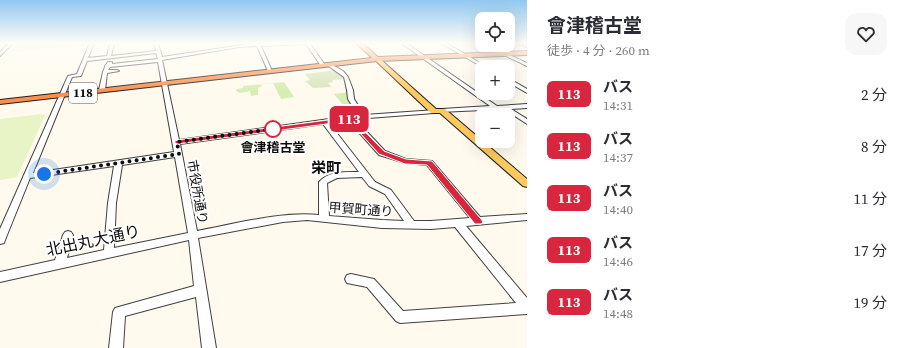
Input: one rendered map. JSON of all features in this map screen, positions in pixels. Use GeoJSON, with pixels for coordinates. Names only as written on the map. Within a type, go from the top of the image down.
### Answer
{"type":"FeatureCollection","features":[{"type":"Feature","properties":{"kind":"highway","name":"118"},"geometry":{"type":"LineString","coordinates":[[0,102],[375,59]]}},
{"type":"Feature","properties":{"kind":"main road"},"geometry":{"type":"LineString","coordinates":[[377,59],[527,184]]}},
{"type":"Feature","properties":{"kind":"street"},"geometry":{"type":"LineString","coordinates":[[0,240],[29,176],[70,76],[79,75],[85,60],[92,59]]}},
{"type":"Feature","properties":{"kind":"street"},"geometry":{"type":"LineString","coordinates":[[102,90],[105,72],[112,59]]}},
{"type":"Feature","properties":{"kind":"street"},"geometry":{"type":"LineString","coordinates":[[107,66],[164,59]]}},
{"type":"Feature","properties":{"kind":"street"},"geometry":{"type":"LineString","coordinates":[[265,59],[270,71]]}},
{"type":"Feature","properties":{"kind":"street"},"geometry":{"type":"LineString","coordinates":[[321,59],[326,65],[341,72],[346,78],[352,99],[362,117]]}},
{"type":"Feature","properties":{"kind":"street"},"geometry":{"type":"LineString","coordinates":[[426,59],[496,108]]}},
{"type":"Feature","properties":{"kind":"street"},"geometry":{"type":"LineString","coordinates":[[515,59],[527,65]]}},
{"type":"Feature","properties":{"kind":"street","name":"市役所通り"},"geometry":{"type":"LineString","coordinates":[[160,60],[166,83],[194,235],[200,290],[209,348]]}},
{"type":"Feature","properties":{"kind":"street"},"geometry":{"type":"LineString","coordinates":[[105,72],[117,73],[118,65]]}},
{"type":"Feature","properties":{"kind":"street"},"geometry":{"type":"LineString","coordinates":[[515,84],[527,91]]}},
{"type":"Feature","properties":{"kind":"street"},"geometry":{"type":"LineString","coordinates":[[506,108],[527,106]]}},
{"type":"Feature","properties":{"kind":"street"},"geometry":{"type":"LineString","coordinates":[[177,142],[350,118],[475,109]]}},
{"type":"Feature","properties":{"kind":"street"},"geometry":{"type":"LineString","coordinates":[[515,114],[527,122]]}},
{"type":"Feature","properties":{"kind":"street"},"geometry":{"type":"LineString","coordinates":[[350,118],[382,153],[405,162],[429,163],[478,222]]}},
{"type":"Feature","properties":{"kind":"street"},"geometry":{"type":"LineString","coordinates":[[325,122],[363,174],[372,184],[388,192],[411,224]]}},
{"type":"Feature","properties":{"kind":"street"},"geometry":{"type":"LineString","coordinates":[[29,176],[179,154]]}},
{"type":"Feature","properties":{"kind":"street"},"geometry":{"type":"LineString","coordinates":[[109,253],[112,203],[118,163]]}},
{"type":"Feature","properties":{"kind":"street"},"geometry":{"type":"LineString","coordinates":[[324,219],[324,182],[327,178],[363,174]]}},
{"type":"Feature","properties":{"kind":"street","name":"甲賀町通り"},"geometry":{"type":"LineString","coordinates":[[194,235],[283,219],[307,217],[382,224],[411,224],[478,222],[527,217]]}},
{"type":"Feature","properties":{"kind":"street"},"geometry":{"type":"LineString","coordinates":[[458,223],[527,308]]}},
{"type":"Feature","properties":{"kind":"street"},"geometry":{"type":"LineString","coordinates":[[60,263],[68,234]]}},
{"type":"Feature","properties":{"kind":"street","name":"北出丸大通り"},"geometry":{"type":"LineString","coordinates":[[0,277],[194,235]]}},
{"type":"Feature","properties":{"kind":"street"},"geometry":{"type":"LineString","coordinates":[[351,278],[370,283],[400,317],[527,308]]}},
{"type":"Feature","properties":{"kind":"street"},"geometry":{"type":"LineString","coordinates":[[116,348],[119,312],[200,290]]}},
{"type":"Feature","properties":{"kind":"green space"},"geometry":{"type":"Polygon","coordinates":[[[337,70],[345,79],[332,80],[333,82],[328,83],[331,87],[313,88],[305,81],[310,80],[305,74],[337,70]]]}},
{"type":"Feature","properties":{"kind":"green space"},"geometry":{"type":"Polygon","coordinates":[[[284,82],[294,97],[281,99],[273,83],[284,82]]]}},
{"type":"Feature","properties":{"kind":"green space"},"geometry":{"type":"Polygon","coordinates":[[[261,84],[262,86],[258,88],[258,95],[251,96],[250,91],[240,93],[236,91],[237,89],[243,88],[243,86],[261,84]]]}},
{"type":"Feature","properties":{"kind":"green space"},"geometry":{"type":"Polygon","coordinates":[[[349,92],[360,115],[352,116],[334,94],[349,92]]]}},
{"type":"Feature","properties":{"kind":"green space"},"geometry":{"type":"Polygon","coordinates":[[[42,114],[45,116],[17,177],[0,180],[0,119],[42,114]]]}},
{"type":"Feature","properties":{"kind":"bus line","name":"113"},"geometry":{"type":"LineString","coordinates":[[177,142],[350,118],[382,153],[405,162],[429,163],[478,222]]}},
{"type":"Feature","properties":{"kind":"place","name":"會津稽古堂"},"geometry":{"type":"Point","coordinates":[273,129]}},
{"type":"Feature","properties":{"kind":"district","name":"栄町"},"geometry":{"type":"Point","coordinates":[326,168]}},
{"type":"Feature","properties":{"kind":"route"},"geometry":{"type":"LineString","coordinates":[[44,174],[179,154],[177,142],[274,128],[273,129]]}}]}
